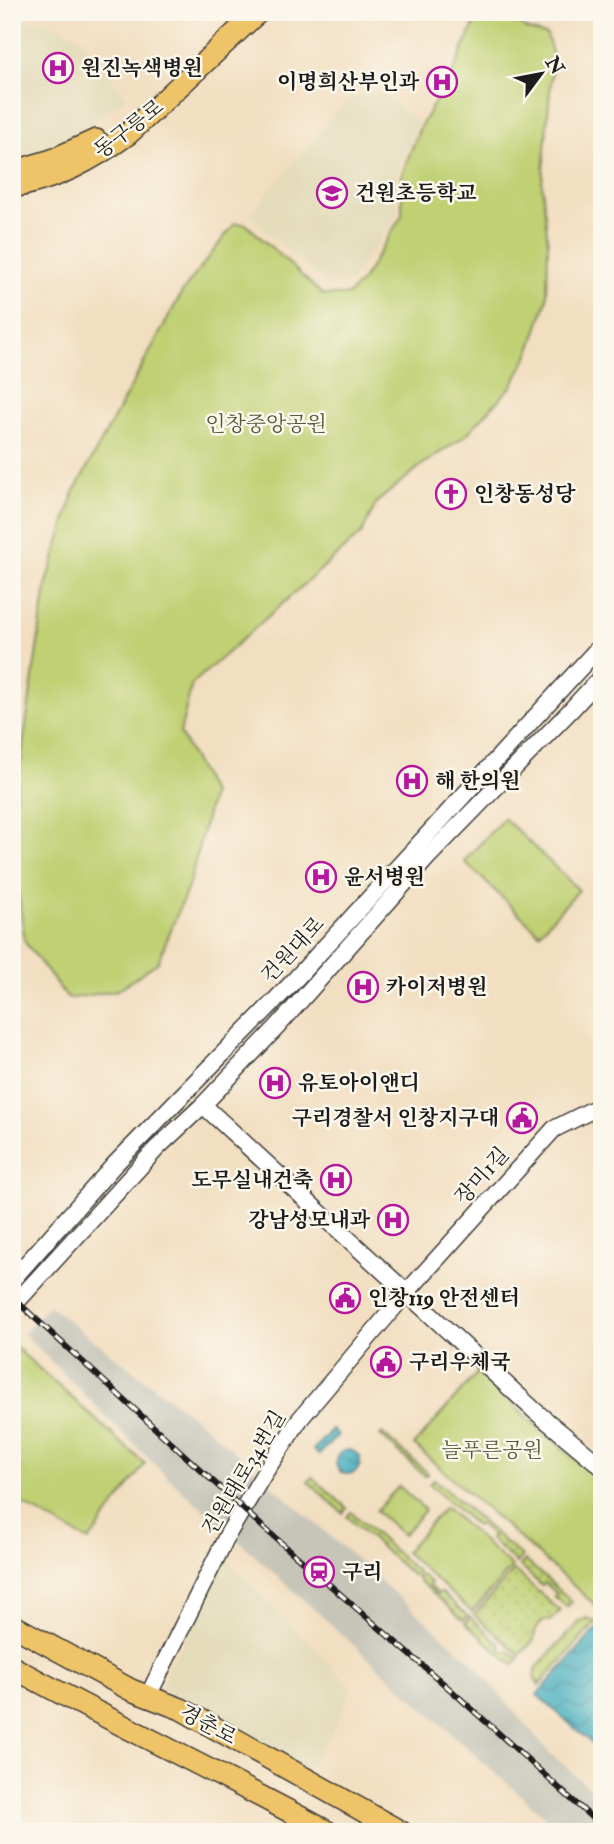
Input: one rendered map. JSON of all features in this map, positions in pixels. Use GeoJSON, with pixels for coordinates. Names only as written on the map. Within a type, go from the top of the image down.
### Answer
{"type":"FeatureCollection","features":[{"type":"Feature","properties":{"kind":"main road","name":"동구릉로"},"geometry":{"type":"LineString","coordinates":[[12,172],[78,150],[114,128],[158,90],[238,12]]}},
{"type":"Feature","properties":{"kind":"main road","name":"동구릉로"},"geometry":{"type":"LineString","coordinates":[[12,187],[55,177],[128,134],[258,12]]}},
{"type":"Feature","properties":{"kind":"main road","name":"경춘로"},"geometry":{"type":"LineString","coordinates":[[12,1625],[131,1690],[181,1709],[401,1832]]}},
{"type":"Feature","properties":{"kind":"main road","name":"경춘로"},"geometry":{"type":"LineString","coordinates":[[12,1667],[107,1719],[328,1832]]}},
{"type":"Feature","properties":{"kind":"street","name":"건원대로"},"geometry":{"type":"LineString","coordinates":[[12,1280],[114,1165],[290,985],[602,644]]}},
{"type":"Feature","properties":{"kind":"street","name":"건원대로"},"geometry":{"type":"LineString","coordinates":[[12,1307],[157,1148],[277,1027],[427,858],[602,676]]}},
{"type":"Feature","properties":{"kind":"street"},"geometry":{"type":"LineString","coordinates":[[202,1105],[535,1412],[602,1467]]}},
{"type":"Feature","properties":{"kind":"street","name":"장미1길"},"geometry":{"type":"LineString","coordinates":[[407,1292],[554,1129],[602,1105]]}},
{"type":"Feature","properties":{"kind":"street","name":"건원대로34번길"},"geometry":{"type":"LineString","coordinates":[[148,1696],[228,1534],[265,1472],[300,1419],[407,1292]]}},
{"type":"Feature","properties":{"kind":"shaded area","name":"원진녹색병원"},"geometry":{"type":"Polygon","coordinates":[[[12,20],[41,21],[81,39],[127,97],[66,141],[38,152],[17,156],[12,149],[12,20]]]}},
{"type":"Feature","properties":{"kind":"shaded area","name":"건원초등학교"},"geometry":{"type":"Polygon","coordinates":[[[378,91],[418,122],[397,171],[397,215],[350,282],[326,284],[249,215],[347,100],[378,91]]]}},
{"type":"Feature","properties":{"kind":"shaded area"},"geometry":{"type":"Polygon","coordinates":[[[48,1305],[204,1425],[470,1660],[551,1754],[602,1799],[602,1832],[561,1832],[164,1474],[24,1334],[48,1305]]]}},
{"type":"Feature","properties":{"kind":"shaded area"},"geometry":{"type":"Polygon","coordinates":[[[226,1558],[353,1688],[329,1737],[306,1772],[161,1690],[168,1667],[192,1628],[226,1558]]]}},
{"type":"Feature","properties":{"kind":"green space","name":"인창중앙공원"},"geometry":{"type":"Polygon","coordinates":[[[482,12],[503,12],[528,30],[547,35],[553,56],[542,184],[548,244],[547,299],[529,354],[511,387],[465,436],[423,464],[377,502],[362,533],[192,684],[180,733],[212,794],[190,882],[158,962],[118,990],[68,999],[25,942],[12,847],[12,823],[46,586],[74,492],[182,292],[235,223],[246,224],[323,295],[348,295],[362,281],[402,215],[402,174],[420,127],[455,68],[477,17],[482,12]]]}},
{"type":"Feature","properties":{"kind":"green space"},"geometry":{"type":"Polygon","coordinates":[[[504,818],[579,890],[539,933],[464,861],[504,818]]]}},
{"type":"Feature","properties":{"kind":"green space"},"geometry":{"type":"Polygon","coordinates":[[[12,1344],[145,1464],[89,1541],[12,1498],[12,1344]]]}},
{"type":"Feature","properties":{"kind":"green space","name":"늘푸른공원"},"geometry":{"type":"Polygon","coordinates":[[[477,1373],[602,1483],[602,1611],[414,1445],[477,1373]]]}},
{"type":"Feature","properties":{"kind":"green space"},"geometry":{"type":"Polygon","coordinates":[[[382,1433],[428,1473],[425,1476],[380,1435],[382,1433]]]}},
{"type":"Feature","properties":{"kind":"green space"},"geometry":{"type":"Polygon","coordinates":[[[312,1477],[347,1508],[343,1513],[308,1482],[312,1477]]]}},
{"type":"Feature","properties":{"kind":"green space"},"geometry":{"type":"Polygon","coordinates":[[[434,1479],[522,1557],[516,1563],[490,1539],[492,1536],[479,1524],[476,1526],[429,1484],[434,1479]]]}},
{"type":"Feature","properties":{"kind":"green space"},"geometry":{"type":"Polygon","coordinates":[[[399,1486],[425,1510],[403,1535],[376,1511],[399,1486]]]}},
{"type":"Feature","properties":{"kind":"green space"},"geometry":{"type":"Polygon","coordinates":[[[445,1507],[512,1567],[472,1612],[405,1552],[445,1507]]]}},
{"type":"Feature","properties":{"kind":"green space"},"geometry":{"type":"Polygon","coordinates":[[[351,1512],[417,1571],[413,1576],[347,1517],[351,1512]]]}},
{"type":"Feature","properties":{"kind":"green space"},"geometry":{"type":"Polygon","coordinates":[[[525,1560],[572,1601],[567,1607],[554,1596],[556,1593],[545,1583],[542,1586],[520,1566],[525,1560]]]}},
{"type":"Feature","properties":{"kind":"green space"},"geometry":{"type":"Polygon","coordinates":[[[514,1570],[560,1611],[550,1621],[546,1620],[539,1625],[534,1640],[520,1655],[474,1615],[514,1570]]]}},
{"type":"Feature","properties":{"kind":"green space"},"geometry":{"type":"Polygon","coordinates":[[[420,1574],[431,1583],[429,1586],[438,1594],[441,1592],[468,1616],[463,1620],[416,1578],[420,1574]]]}},
{"type":"Feature","properties":{"kind":"green space"},"geometry":{"type":"Polygon","coordinates":[[[470,1617],[500,1644],[498,1646],[505,1652],[507,1650],[519,1658],[513,1665],[465,1623],[470,1617]]]}},
{"type":"Feature","properties":{"kind":"green space"},"geometry":{"type":"Polygon","coordinates":[[[587,1618],[596,1622],[539,1685],[534,1677],[537,1667],[579,1621],[587,1618]]]}},
{"type":"Feature","properties":{"kind":"water"},"geometry":{"type":"Polygon","coordinates":[[[332,1429],[338,1435],[319,1455],[313,1450],[332,1429]]]}},
{"type":"Feature","properties":{"kind":"water"},"geometry":{"type":"Polygon","coordinates":[[[348,1450],[357,1453],[360,1462],[357,1471],[348,1474],[339,1471],[336,1462],[339,1453],[348,1450]]]}},
{"type":"Feature","properties":{"kind":"water"},"geometry":{"type":"Polygon","coordinates":[[[598,1627],[602,1630],[602,1752],[537,1695],[598,1627]]]}},
{"type":"Feature","properties":{"kind":"railway"},"geometry":{"type":"LineString","coordinates":[[12,1297],[264,1528],[452,1691],[602,1827]]}},
{"type":"Feature","properties":{"kind":"place","name":"원진녹색병원"},"geometry":{"type":"Point","coordinates":[58,68]}},
{"type":"Feature","properties":{"kind":"place","name":"이명희산부인과"},"geometry":{"type":"Point","coordinates":[442,82]}},
{"type":"Feature","properties":{"kind":"place","name":"건원초등학교"},"geometry":{"type":"Point","coordinates":[332,193]}},
{"type":"Feature","properties":{"kind":"place","name":"인창동성당"},"geometry":{"type":"Point","coordinates":[451,494]}},
{"type":"Feature","properties":{"kind":"place","name":"해 한의원"},"geometry":{"type":"Point","coordinates":[412,781]}},
{"type":"Feature","properties":{"kind":"place","name":"윤서병원"},"geometry":{"type":"Point","coordinates":[321,877]}},
{"type":"Feature","properties":{"kind":"place","name":"카이저병원"},"geometry":{"type":"Point","coordinates":[363,987]}},
{"type":"Feature","properties":{"kind":"place","name":"유토아이앤디"},"geometry":{"type":"Point","coordinates":[275,1083]}},
{"type":"Feature","properties":{"kind":"place","name":"구리경찰서 인창지구대"},"geometry":{"type":"Point","coordinates":[522,1118]}},
{"type":"Feature","properties":{"kind":"place","name":"도무실내건축"},"geometry":{"type":"Point","coordinates":[336,1180]}},
{"type":"Feature","properties":{"kind":"place","name":"강남성모내과"},"geometry":{"type":"Point","coordinates":[393,1220]}},
{"type":"Feature","properties":{"kind":"place","name":"인창119 안전센터"},"geometry":{"type":"Point","coordinates":[345,1298]}},
{"type":"Feature","properties":{"kind":"place","name":"구리우체국"},"geometry":{"type":"Point","coordinates":[386,1362]}},
{"type":"Feature","properties":{"kind":"place","name":"구리"},"geometry":{"type":"Point","coordinates":[319,1572]}}]}
